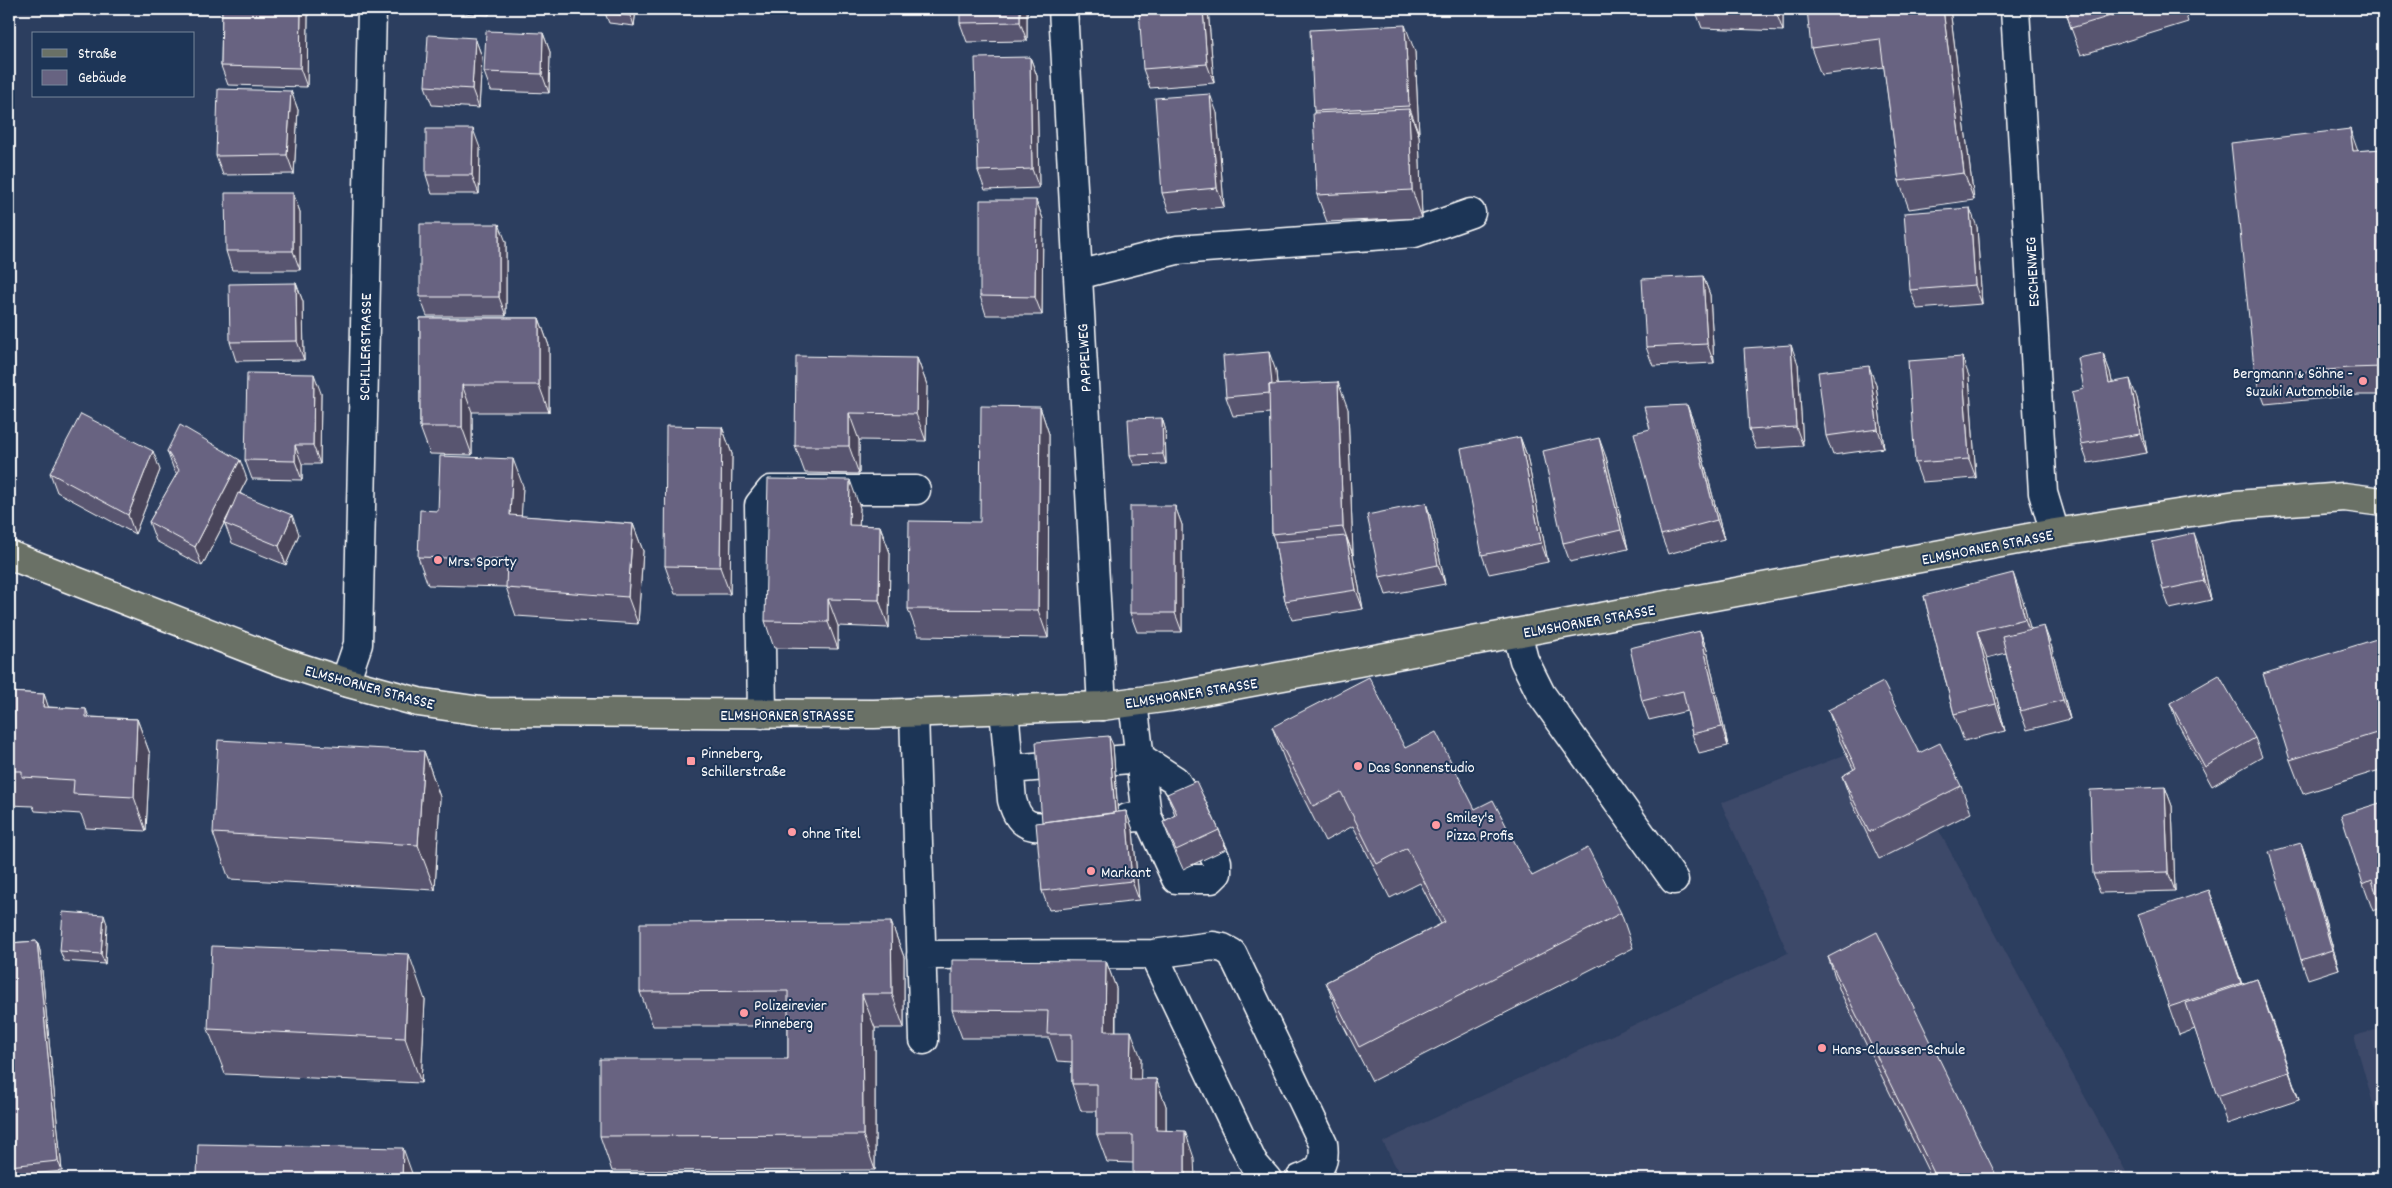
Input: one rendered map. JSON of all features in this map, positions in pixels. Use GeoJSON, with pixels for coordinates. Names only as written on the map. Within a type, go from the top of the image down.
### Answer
{"type":"FeatureCollection","features":[{"type":"Feature","properties":{"kind":"main road","name":"ELMSHORNER STRASSE"},"geometry":{"type":"LineString","coordinates":[[9,555],[256,652],[345,682],[418,702],[488,712],[762,714],[914,712],[1102,706],[1170,697],[2055,533],[2236,505],[2344,497],[2383,502]]}},
{"type":"Feature","properties":{"kind":"street","name":"SCHILLERSTRASSE"},"geometry":{"type":"LineString","coordinates":[[345,682],[358,644],[372,9]]}},
{"type":"Feature","properties":{"kind":"street","name":"PAPPELWEG"},"geometry":{"type":"LineString","coordinates":[[1063,9],[1102,706]]}},
{"type":"Feature","properties":{"kind":"street","name":"ESCHENWEG"},"geometry":{"type":"LineString","coordinates":[[2015,9],[2043,493],[2055,533]]}},
{"type":"Feature","properties":{"kind":"street"},"geometry":{"type":"LineString","coordinates":[[1078,275],[1178,250],[1414,233],[1471,213]]}},
{"type":"Feature","properties":{"kind":"street"},"geometry":{"type":"LineString","coordinates":[[762,714],[759,505],[771,490],[916,490]]}},
{"type":"Feature","properties":{"kind":"street"},"geometry":{"type":"LineString","coordinates":[[1516,633],[1524,660],[1541,694],[1674,880]]}},
{"type":"Feature","properties":{"kind":"street"},"geometry":{"type":"LineString","coordinates":[[1133,702],[1144,786]]}},
{"type":"Feature","properties":{"kind":"street"},"geometry":{"type":"LineString","coordinates":[[1004,709],[1012,789],[1022,823],[1035,827],[1144,786]]}},
{"type":"Feature","properties":{"kind":"street"},"geometry":{"type":"LineString","coordinates":[[914,712],[924,1040]]}},
{"type":"Feature","properties":{"kind":"street"},"geometry":{"type":"LineString","coordinates":[[1012,789],[1144,786]]}},
{"type":"Feature","properties":{"kind":"street"},"geometry":{"type":"LineString","coordinates":[[1012,789],[1098,802],[1144,786]]}},
{"type":"Feature","properties":{"kind":"street"},"geometry":{"type":"LineString","coordinates":[[921,955],[1153,954],[1213,946],[1223,948],[1232,954],[1323,1143],[1325,1156],[1320,1167],[1312,1175],[1300,1179]]}},
{"type":"Feature","properties":{"kind":"street"},"geometry":{"type":"LineString","coordinates":[[1153,954],[1253,1163],[1266,1179]]}},
{"type":"Feature","properties":{"kind":"shaded area","name":"Hans-Claussen-Schule"},"geometry":{"type":"Polygon","coordinates":[[[1888,738],[2130,1179],[1402,1179],[1383,1142],[1788,953],[1721,803],[1888,738]]]}},
{"type":"Feature","properties":{"kind":"shaded area"},"geometry":{"type":"Polygon","coordinates":[[[2383,1028],[2383,1139],[2354,1036],[2383,1028]]]}},
{"type":"Feature","properties":{"kind":"building"},"geometry":{"type":"Polygon","coordinates":[[[222,9],[301,9],[300,68],[221,66],[222,9]]]}},
{"type":"Feature","properties":{"kind":"building"},"geometry":{"type":"Polygon","coordinates":[[[606,9],[632,9],[631,16],[605,13],[606,9]]]}},
{"type":"Feature","properties":{"kind":"building"},"geometry":{"type":"Polygon","coordinates":[[[960,9],[1020,9],[1020,22],[960,23],[960,9]]]}},
{"type":"Feature","properties":{"kind":"building"},"geometry":{"type":"Polygon","coordinates":[[[1139,9],[1203,9],[1207,64],[1143,69],[1139,9]]]}},
{"type":"Feature","properties":{"kind":"building"},"geometry":{"type":"Polygon","coordinates":[[[1695,9],[1776,9],[1776,12],[1695,9]]]}},
{"type":"Feature","properties":{"kind":"building"},"geometry":{"type":"Polygon","coordinates":[[[1807,9],[1943,9],[1964,173],[1899,181],[1880,39],[1811,48],[1807,9]]]}},
{"type":"Feature","properties":{"kind":"building"},"geometry":{"type":"Polygon","coordinates":[[[2065,9],[2134,9],[2071,28],[2065,9]]]}},
{"type":"Feature","properties":{"kind":"building"},"geometry":{"type":"Polygon","coordinates":[[[1405,25],[1409,106],[1314,111],[1310,30],[1405,25]]]}},
{"type":"Feature","properties":{"kind":"building"},"geometry":{"type":"Polygon","coordinates":[[[486,31],[543,33],[542,74],[484,72],[486,31]]]}},
{"type":"Feature","properties":{"kind":"building"},"geometry":{"type":"Polygon","coordinates":[[[428,35],[475,38],[472,89],[425,86],[428,35]]]}},
{"type":"Feature","properties":{"kind":"building"},"geometry":{"type":"Polygon","coordinates":[[[1030,57],[1032,169],[978,171],[975,58],[1030,57]]]}},
{"type":"Feature","properties":{"kind":"building"},"geometry":{"type":"Polygon","coordinates":[[[218,89],[291,91],[287,155],[216,156],[218,89]]]}},
{"type":"Feature","properties":{"kind":"building"},"geometry":{"type":"Polygon","coordinates":[[[1210,94],[1217,188],[1162,193],[1155,98],[1210,94]]]}},
{"type":"Feature","properties":{"kind":"building"},"geometry":{"type":"Polygon","coordinates":[[[1409,109],[1412,190],[1317,195],[1313,113],[1409,109]]]}},
{"type":"Feature","properties":{"kind":"building"},"geometry":{"type":"Polygon","coordinates":[[[426,129],[473,129],[472,175],[426,175],[426,129]]]}},
{"type":"Feature","properties":{"kind":"building"},"geometry":{"type":"Polygon","coordinates":[[[2350,129],[2353,151],[2383,149],[2383,367],[2349,368],[2255,377],[2231,143],[2350,129]]]}},
{"type":"Feature","properties":{"kind":"building"},"geometry":{"type":"Polygon","coordinates":[[[225,193],[293,193],[293,251],[226,251],[225,193]]]}},
{"type":"Feature","properties":{"kind":"building"},"geometry":{"type":"Polygon","coordinates":[[[980,200],[1036,200],[1035,297],[980,296],[980,200]]]}},
{"type":"Feature","properties":{"kind":"building"},"geometry":{"type":"Polygon","coordinates":[[[1970,208],[1975,285],[1910,290],[1904,213],[1970,208]]]}},
{"type":"Feature","properties":{"kind":"building"},"geometry":{"type":"Polygon","coordinates":[[[420,224],[499,224],[499,297],[420,297],[420,224]]]}},
{"type":"Feature","properties":{"kind":"building"},"geometry":{"type":"Polygon","coordinates":[[[1703,276],[1707,344],[1646,347],[1642,279],[1703,276]]]}},
{"type":"Feature","properties":{"kind":"building"},"geometry":{"type":"Polygon","coordinates":[[[296,283],[297,341],[230,342],[229,284],[296,283]]]}},
{"type":"Feature","properties":{"kind":"building"},"geometry":{"type":"Polygon","coordinates":[[[420,318],[539,318],[539,385],[462,385],[462,427],[420,427],[420,318]]]}},
{"type":"Feature","properties":{"kind":"building"},"geometry":{"type":"Polygon","coordinates":[[[1791,345],[1796,427],[1749,430],[1744,348],[1791,345]]]}},
{"type":"Feature","properties":{"kind":"building"},"geometry":{"type":"Polygon","coordinates":[[[1269,352],[1272,384],[1269,385],[1270,393],[1226,397],[1223,356],[1269,352]]]}},
{"type":"Feature","properties":{"kind":"building"},"geometry":{"type":"Polygon","coordinates":[[[2103,353],[2109,383],[2130,379],[2140,434],[2081,444],[2072,392],[2084,389],[2078,358],[2103,353]]]}},
{"type":"Feature","properties":{"kind":"building"},"geometry":{"type":"Polygon","coordinates":[[[796,356],[917,358],[916,414],[849,413],[849,446],[795,446],[796,356]]]}},
{"type":"Feature","properties":{"kind":"building"},"geometry":{"type":"Polygon","coordinates":[[[1962,357],[1969,459],[1915,463],[1908,361],[1962,357]]]}},
{"type":"Feature","properties":{"kind":"building"},"geometry":{"type":"Polygon","coordinates":[[[1869,366],[1878,429],[1826,436],[1818,372],[1869,366]]]}},
{"type":"Feature","properties":{"kind":"building"},"geometry":{"type":"Polygon","coordinates":[[[247,373],[314,374],[313,445],[295,445],[295,461],[245,460],[247,373]]]}},
{"type":"Feature","properties":{"kind":"building"},"geometry":{"type":"Polygon","coordinates":[[[1338,382],[1343,527],[1272,534],[1269,385],[1338,382]]]}},
{"type":"Feature","properties":{"kind":"building"},"geometry":{"type":"Polygon","coordinates":[[[1687,405],[1717,520],[1661,535],[1634,433],[1650,429],[1644,407],[1687,405]]]}},
{"type":"Feature","properties":{"kind":"building"},"geometry":{"type":"Polygon","coordinates":[[[981,406],[1040,407],[1038,610],[908,609],[909,521],[980,522],[981,406]]]}},
{"type":"Feature","properties":{"kind":"building"},"geometry":{"type":"Polygon","coordinates":[[[81,414],[153,451],[128,515],[50,473],[81,414]]]}},
{"type":"Feature","properties":{"kind":"building"},"geometry":{"type":"Polygon","coordinates":[[[1162,418],[1163,454],[1130,455],[1128,419],[1162,418]]]}},
{"type":"Feature","properties":{"kind":"building"},"geometry":{"type":"Polygon","coordinates":[[[180,425],[240,460],[195,547],[149,522],[179,470],[167,451],[180,425]]]}},
{"type":"Feature","properties":{"kind":"building"},"geometry":{"type":"Polygon","coordinates":[[[666,426],[722,427],[720,567],[665,566],[666,426]]]}},
{"type":"Feature","properties":{"kind":"building"},"geometry":{"type":"Polygon","coordinates":[[[1520,437],[1541,543],[1482,555],[1461,449],[1520,437]]]}},
{"type":"Feature","properties":{"kind":"building"},"geometry":{"type":"Polygon","coordinates":[[[1599,438],[1621,530],[1563,543],[1543,451],[1599,438]]]}},
{"type":"Feature","properties":{"kind":"building"},"geometry":{"type":"Polygon","coordinates":[[[440,456],[513,459],[510,515],[633,524],[628,597],[506,588],[507,560],[418,557],[420,510],[438,511],[440,456]]]}},
{"type":"Feature","properties":{"kind":"building"},"geometry":{"type":"Polygon","coordinates":[[[768,479],[850,480],[849,525],[880,526],[879,600],[828,599],[828,622],[765,621],[768,479]]]}},
{"type":"Feature","properties":{"kind":"building"},"geometry":{"type":"Polygon","coordinates":[[[238,493],[292,515],[279,546],[225,524],[238,493]]]}},
{"type":"Feature","properties":{"kind":"building"},"geometry":{"type":"Polygon","coordinates":[[[1426,503],[1438,565],[1380,577],[1367,515],[1426,503]]]}},
{"type":"Feature","properties":{"kind":"building"},"geometry":{"type":"Polygon","coordinates":[[[1130,506],[1175,506],[1175,613],[1130,613],[1130,506]]]}},
{"type":"Feature","properties":{"kind":"building"},"geometry":{"type":"Polygon","coordinates":[[[2194,533],[2204,581],[2163,590],[2152,542],[2194,533]]]}},
{"type":"Feature","properties":{"kind":"building"},"geometry":{"type":"Polygon","coordinates":[[[1346,536],[1356,590],[1285,601],[1275,542],[1346,536]]]}},
{"type":"Feature","properties":{"kind":"building"},"geometry":{"type":"Polygon","coordinates":[[[2013,573],[2025,619],[1977,631],[1996,704],[1954,714],[1924,596],[2013,573]]]}},
{"type":"Feature","properties":{"kind":"building"},"geometry":{"type":"Polygon","coordinates":[[[2044,626],[2063,700],[2020,711],[2002,636],[2044,626]]]}},
{"type":"Feature","properties":{"kind":"building"},"geometry":{"type":"Polygon","coordinates":[[[1700,631],[1722,727],[1692,734],[1683,691],[1642,701],[1630,648],[1700,631]]]}},
{"type":"Feature","properties":{"kind":"building"},"geometry":{"type":"Polygon","coordinates":[[[2383,637],[2383,731],[2290,760],[2263,674],[2383,637]]]}},
{"type":"Feature","properties":{"kind":"building"},"geometry":{"type":"Polygon","coordinates":[[[2219,675],[2255,738],[2205,767],[2170,703],[2219,675]]]}},
{"type":"Feature","properties":{"kind":"building"},"geometry":{"type":"Polygon","coordinates":[[[1369,677],[1405,748],[1436,732],[1475,809],[1493,800],[1532,876],[1588,848],[1621,913],[1359,1047],[1326,982],[1445,922],[1407,848],[1377,864],[1341,792],[1313,806],[1272,727],[1369,677]]]}},
{"type":"Feature","properties":{"kind":"building"},"geometry":{"type":"Polygon","coordinates":[[[1883,682],[1919,753],[1940,743],[1961,786],[1869,832],[1842,776],[1856,768],[1828,710],[1883,682]]]}},
{"type":"Feature","properties":{"kind":"building"},"geometry":{"type":"Polygon","coordinates":[[[9,692],[44,694],[43,707],[86,709],[86,717],[137,719],[134,797],[73,794],[74,780],[22,777],[22,771],[9,771],[9,692]]]}},
{"type":"Feature","properties":{"kind":"building"},"geometry":{"type":"Polygon","coordinates":[[[1109,736],[1115,813],[1042,822],[1036,742],[1109,736]]]}},
{"type":"Feature","properties":{"kind":"building"},"geometry":{"type":"Polygon","coordinates":[[[218,740],[424,751],[418,845],[213,833],[218,740]]]}},
{"type":"Feature","properties":{"kind":"building"},"geometry":{"type":"Polygon","coordinates":[[[1196,781],[1219,830],[1176,850],[1163,822],[1177,814],[1167,794],[1196,781]]]}},
{"type":"Feature","properties":{"kind":"building"},"geometry":{"type":"Polygon","coordinates":[[[2165,787],[2168,872],[2093,874],[2090,790],[2165,787]]]}},
{"type":"Feature","properties":{"kind":"building"},"geometry":{"type":"Polygon","coordinates":[[[2383,802],[2383,915],[2372,880],[2363,884],[2341,815],[2383,802]]]}},
{"type":"Feature","properties":{"kind":"building","name":"Markant"},"geometry":{"type":"Polygon","coordinates":[[[1126,811],[1132,881],[1042,891],[1036,823],[1126,811]]]}},
{"type":"Feature","properties":{"kind":"building"},"geometry":{"type":"Polygon","coordinates":[[[2301,843],[2332,950],[2301,960],[2269,852],[2301,843]]]}},
{"type":"Feature","properties":{"kind":"building"},"geometry":{"type":"Polygon","coordinates":[[[2209,890],[2241,983],[2169,1007],[2138,914],[2209,890]]]}},
{"type":"Feature","properties":{"kind":"building"},"geometry":{"type":"Polygon","coordinates":[[[63,912],[104,915],[101,954],[60,951],[63,912]]]}},
{"type":"Feature","properties":{"kind":"building"},"geometry":{"type":"Polygon","coordinates":[[[891,922],[892,994],[862,994],[863,1135],[600,1136],[600,1059],[788,1059],[788,991],[640,992],[640,923],[891,922]]]}},
{"type":"Feature","properties":{"kind":"building"},"geometry":{"type":"Polygon","coordinates":[[[1877,932],[1998,1179],[1937,1179],[1828,957],[1877,932]]]}},
{"type":"Feature","properties":{"kind":"building"},"geometry":{"type":"Polygon","coordinates":[[[37,941],[58,1161],[9,1166],[9,943],[37,941]]]}},
{"type":"Feature","properties":{"kind":"building"},"geometry":{"type":"Polygon","coordinates":[[[212,946],[409,954],[405,1038],[208,1029],[212,946]]]}},
{"type":"Feature","properties":{"kind":"building"},"geometry":{"type":"Polygon","coordinates":[[[952,960],[1106,961],[1105,1031],[1131,1031],[1130,1079],[1156,1079],[1156,1130],[1185,1131],[1185,1179],[1133,1179],[1133,1135],[1097,1135],[1097,1084],[1072,1084],[1072,1034],[1047,1034],[1048,1011],[952,1010],[952,960]]]}},
{"type":"Feature","properties":{"kind":"building"},"geometry":{"type":"Polygon","coordinates":[[[2257,979],[2289,1072],[2217,1096],[2186,1003],[2257,979]]]}},
{"type":"Feature","properties":{"kind":"building"},"geometry":{"type":"Polygon","coordinates":[[[198,1144],[403,1148],[402,1179],[197,1179],[198,1144]]]}},
{"type":"Feature","properties":{"kind":"building"},"geometry":{"type":"Polygon","coordinates":[[[2122,1172],[2125,1179],[2106,1179],[2122,1172]]]}},
{"type":"Feature","properties":{"kind":"place","name":"Bergmann & Söhne - Suzuki Automobile"},"geometry":{"type":"Point","coordinates":[2363,381]}},
{"type":"Feature","properties":{"kind":"place","name":"Mrs. Sporty"},"geometry":{"type":"Point","coordinates":[438,560]}},
{"type":"Feature","properties":{"kind":"place","name":"Pinneberg, Schillerstraße"},"geometry":{"type":"Point","coordinates":[691,761]}},
{"type":"Feature","properties":{"kind":"place","name":"Das Sonnenstudio"},"geometry":{"type":"Point","coordinates":[1358,766]}},
{"type":"Feature","properties":{"kind":"place","name":"Smiley's Pizza Profis"},"geometry":{"type":"Point","coordinates":[1436,825]}},
{"type":"Feature","properties":{"kind":"place","name":"ohne Titel"},"geometry":{"type":"Point","coordinates":[792,832]}},
{"type":"Feature","properties":{"kind":"place","name":"Markant"},"geometry":{"type":"Point","coordinates":[1091,871]}},
{"type":"Feature","properties":{"kind":"place","name":"Polizeirevier Pinneberg"},"geometry":{"type":"Point","coordinates":[744,1013]}},
{"type":"Feature","properties":{"kind":"place","name":"Hans-Claussen-Schule"},"geometry":{"type":"Point","coordinates":[1822,1048]}}]}
